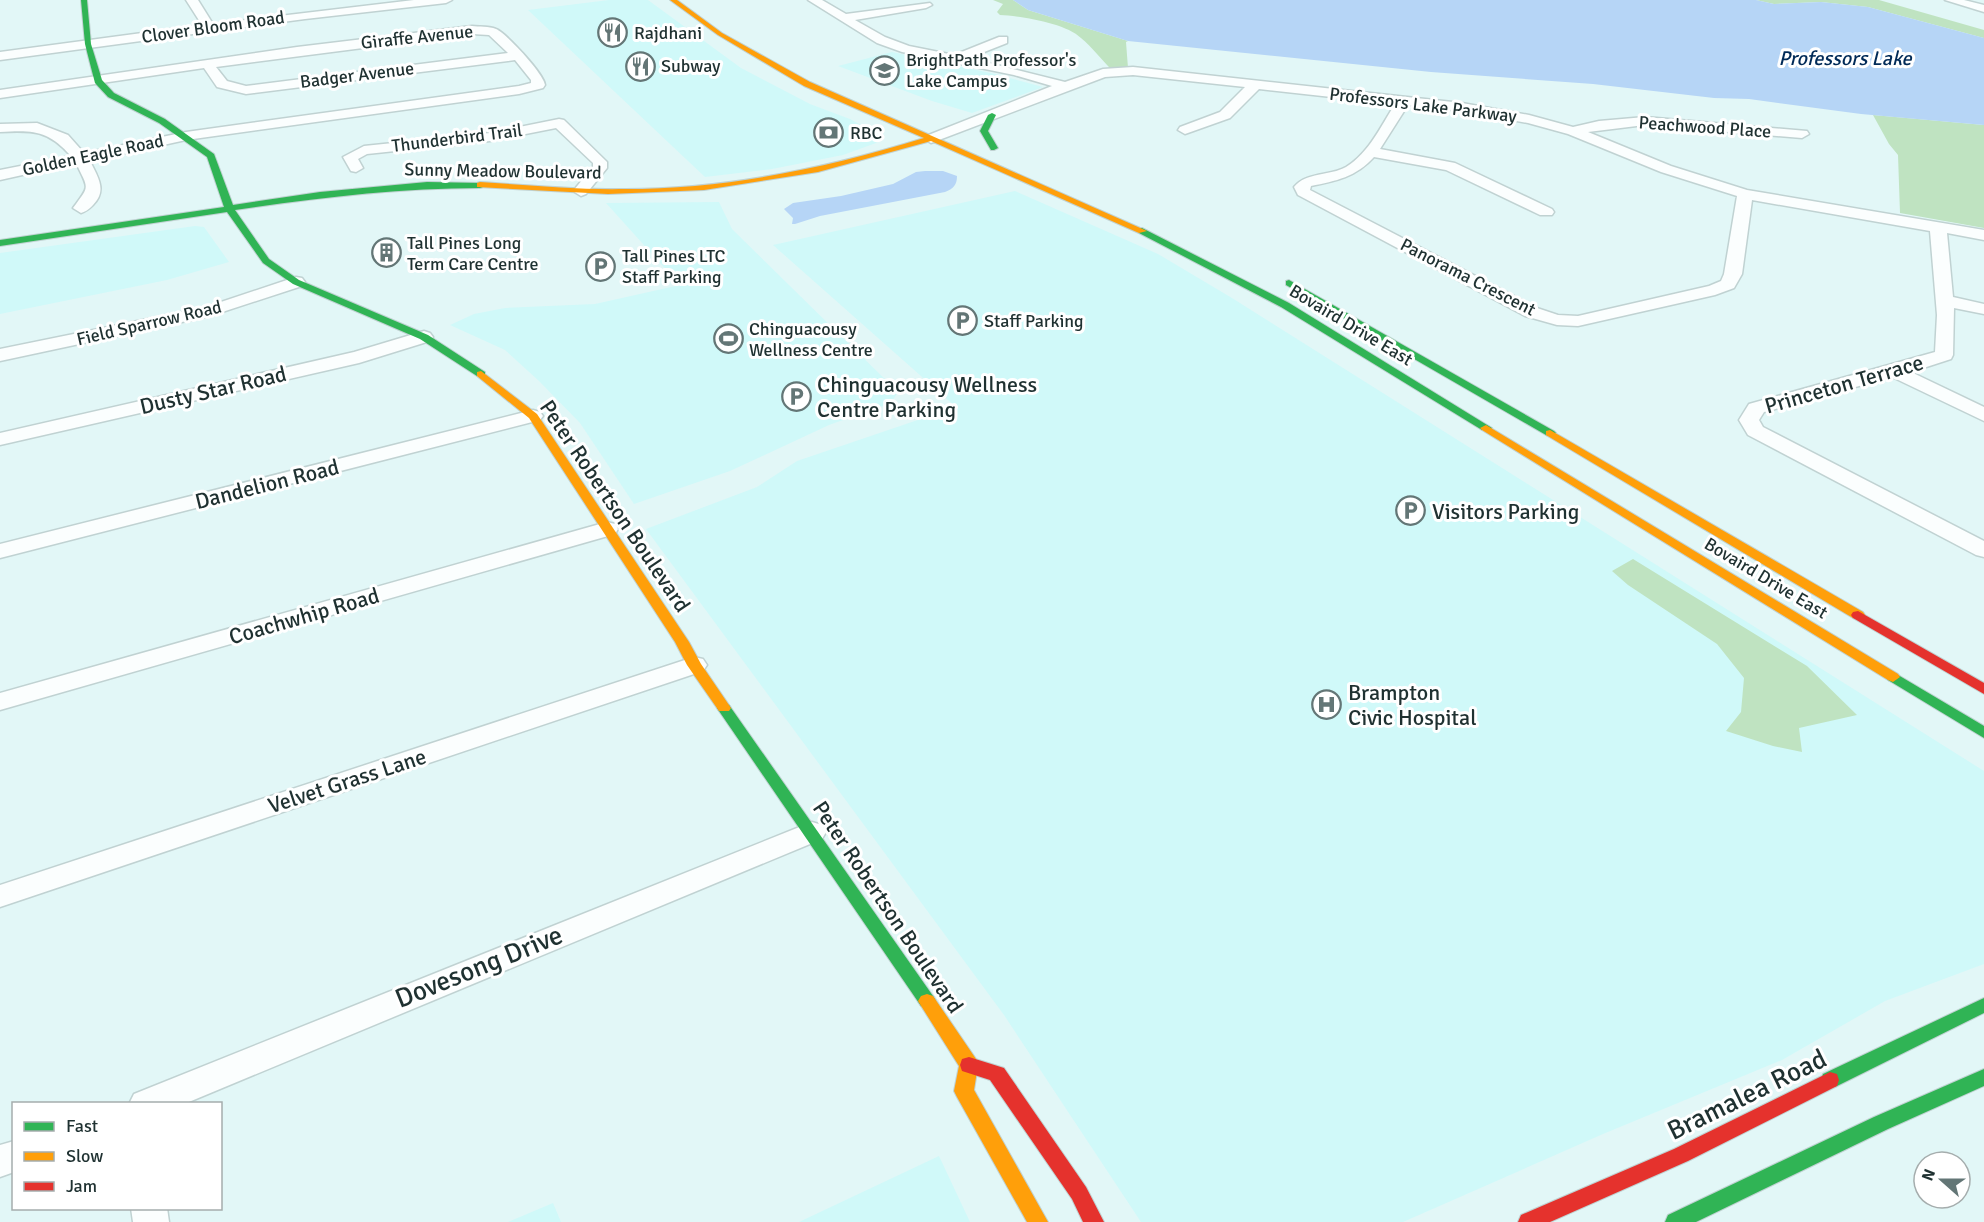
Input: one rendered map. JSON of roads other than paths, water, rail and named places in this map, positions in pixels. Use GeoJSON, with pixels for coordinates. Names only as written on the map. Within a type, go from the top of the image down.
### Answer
{"type":"FeatureCollection","features":[{"type":"Feature","properties":{"kind":"street"},"geometry":{"type":"LineString","coordinates":[[84,0],[88,44],[98,81]]}},
{"type":"Feature","properties":{"kind":"street"},"geometry":{"type":"LineString","coordinates":[[192,0],[209,27]]}},
{"type":"Feature","properties":{"kind":"street"},"geometry":{"type":"LineString","coordinates":[[294,0],[305,15]]}},
{"type":"Feature","properties":{"kind":"street","name":"Clover Bloom Road"},"geometry":{"type":"LineString","coordinates":[[0,56],[404,2],[446,0]]}},
{"type":"Feature","properties":{"kind":"street","name":"Bovaird Drive East"},"geometry":{"type":"LineString","coordinates":[[673,0],[720,34],[807,84],[1123,221],[1285,305],[1984,733]]}},
{"type":"Feature","properties":{"kind":"street"},"geometry":{"type":"LineString","coordinates":[[814,0],[881,40],[906,49],[1017,72],[1065,86]]}},
{"type":"Feature","properties":{"kind":"street"},"geometry":{"type":"LineString","coordinates":[[1951,0],[1984,9]]}},
{"type":"Feature","properties":{"kind":"street"},"geometry":{"type":"LineString","coordinates":[[844,18],[926,5]]}},
{"type":"Feature","properties":{"kind":"street","name":"Giraffe Avenue"},"geometry":{"type":"LineString","coordinates":[[0,94],[297,51],[472,30],[493,32],[518,56],[538,80],[538,86],[519,90],[186,136]]}},
{"type":"Feature","properties":{"kind":"street"},"geometry":{"type":"LineString","coordinates":[[954,60],[1003,40]]}},
{"type":"Feature","properties":{"kind":"street","name":"Badger Avenue"},"geometry":{"type":"LineString","coordinates":[[208,64],[215,80],[225,86],[246,90],[518,56]]}},
{"type":"Feature","properties":{"kind":"street","name":"Professors Lake Parkway"},"geometry":{"type":"LineString","coordinates":[[931,139],[1065,86],[1103,73],[1122,71],[1462,107],[1529,119],[1573,131],[1666,169],[1745,194],[1984,236]]}},
{"type":"Feature","properties":{"kind":"street","name":"Peter Robertson Boulevard"},"geometry":{"type":"LineString","coordinates":[[98,81],[111,95],[186,136],[211,156],[229,208],[266,261],[296,282],[424,337],[488,378],[533,416],[682,642],[694,665],[812,832],[969,1065]]}},
{"type":"Feature","properties":{"kind":"street"},"geometry":{"type":"LineString","coordinates":[[1185,130],[1225,115],[1255,85]]}},
{"type":"Feature","properties":{"kind":"street","name":"Panorama Crescent"},"geometry":{"type":"LineString","coordinates":[[1404,101],[1360,164],[1345,174],[1306,183],[1302,187],[1303,192],[1531,312],[1557,320],[1578,321],[1715,290],[1728,284],[1733,274],[1745,194]]}},
{"type":"Feature","properties":{"kind":"street"},"geometry":{"type":"LineString","coordinates":[[935,122],[1000,150],[984,131],[992,115]]}},
{"type":"Feature","properties":{"kind":"street"},"geometry":{"type":"LineString","coordinates":[[882,156],[896,134],[888,120]]}},
{"type":"Feature","properties":{"kind":"street","name":"Peachwood Place"},"geometry":{"type":"LineString","coordinates":[[1573,131],[1599,125],[1645,121],[1802,134]]}},
{"type":"Feature","properties":{"kind":"street","name":"Thunderbird Trail"},"geometry":{"type":"LineString","coordinates":[[356,168],[350,157],[364,150],[490,137],[559,123],[600,162],[600,168],[581,191]]}},
{"type":"Feature","properties":{"kind":"street"},"geometry":{"type":"LineString","coordinates":[[0,128],[32,126],[63,138],[81,158],[94,185],[92,197],[81,208]]}},
{"type":"Feature","properties":{"kind":"street","name":"Golden Eagle Road"},"geometry":{"type":"LineString","coordinates":[[0,175],[186,136]]}},
{"type":"Feature","properties":{"kind":"street","name":"Sunny Meadow Boulevard"},"geometry":{"type":"LineString","coordinates":[[0,243],[321,195],[430,185],[522,186],[581,191],[733,187],[801,176],[882,156],[931,139]]}},
{"type":"Feature","properties":{"kind":"street"},"geometry":{"type":"LineString","coordinates":[[1370,152],[1450,166],[1546,212]]}},
{"type":"Feature","properties":{"kind":"street","name":"Princeton Terrace"},"geometry":{"type":"LineString","coordinates":[[1938,228],[1946,315],[1944,355],[1894,371],[1756,408],[1749,420],[1755,431],[1984,550]]}},
{"type":"Feature","properties":{"kind":"street","name":"Bovaird Drive East"},"geometry":{"type":"LineString","coordinates":[[1275,275],[1437,367],[1984,689]]}},
{"type":"Feature","properties":{"kind":"street","name":"Field Sparrow Road"},"geometry":{"type":"LineString","coordinates":[[0,355],[210,311],[296,282]]}},
{"type":"Feature","properties":{"kind":"street"},"geometry":{"type":"LineString","coordinates":[[1943,300],[1984,309]]}},
{"type":"Feature","properties":{"kind":"street","name":"Dusty Star Road"},"geometry":{"type":"LineString","coordinates":[[0,439],[359,357],[424,337]]}},
{"type":"Feature","properties":{"kind":"street"},"geometry":{"type":"LineString","coordinates":[[1894,371],[1984,415]]}},
{"type":"Feature","properties":{"kind":"street","name":"Dandelion Road"},"geometry":{"type":"LineString","coordinates":[[0,551],[533,416]]}},
{"type":"Feature","properties":{"kind":"street","name":"Coachwhip Road"},"geometry":{"type":"LineString","coordinates":[[0,702],[607,529]]}},
{"type":"Feature","properties":{"kind":"street","name":"Velvet Grass Lane"},"geometry":{"type":"LineString","coordinates":[[0,896],[694,665]]}},
{"type":"Feature","properties":{"kind":"street","name":"Dovesong Drive"},"geometry":{"type":"LineString","coordinates":[[151,1102],[812,832]]}},
{"type":"Feature","properties":{"kind":"street","name":"Bramalea Road"},"geometry":{"type":"LineString","coordinates":[[1528,1222],[1700,1146],[1857,1068],[1906,1041],[1984,1005]]}},
{"type":"Feature","properties":{"kind":"street"},"geometry":{"type":"LineString","coordinates":[[1038,1222],[964,1091],[969,1065],[997,1074],[1079,1193],[1094,1222]]}},
{"type":"Feature","properties":{"kind":"street"},"geometry":{"type":"LineString","coordinates":[[1675,1222],[1881,1123],[1984,1077]]}},
{"type":"Feature","properties":{"kind":"water","name":"Professors Lake"},"geometry":{"type":"Polygon","coordinates":[[[1013,0],[1756,0],[1774,4],[1821,2],[1868,7],[1984,38],[1984,125],[1861,114],[1749,99],[1714,98],[1593,84],[1431,72],[1128,41],[1028,10],[1013,0]]]}},
{"type":"Feature","properties":{"kind":"water"},"geometry":{"type":"Polygon","coordinates":[[[943,171],[957,176],[956,182],[945,192],[820,216],[795,224],[792,224],[793,218],[784,209],[793,203],[841,196],[893,184],[916,172],[943,171]]]}},
{"type":"Feature","properties":{"kind":"place","name":"Rajdhani"},"geometry":{"type":"Point","coordinates":[613,33]}},
{"type":"Feature","properties":{"kind":"place","name":"Subway"},"geometry":{"type":"Point","coordinates":[640,66]}},
{"type":"Feature","properties":{"kind":"place","name":"BrightPath Professor's Lake Campus"},"geometry":{"type":"Point","coordinates":[885,70]}},
{"type":"Feature","properties":{"kind":"place","name":"RBC"},"geometry":{"type":"Point","coordinates":[829,133]}},
{"type":"Feature","properties":{"kind":"place","name":"Tall Pines Long Term Care Centre"},"geometry":{"type":"Point","coordinates":[386,253]}},
{"type":"Feature","properties":{"kind":"place","name":"Tall Pines LTC Staff Parking"},"geometry":{"type":"Point","coordinates":[601,266]}},
{"type":"Feature","properties":{"kind":"place","name":"Staff Parking"},"geometry":{"type":"Point","coordinates":[963,321]}},
{"type":"Feature","properties":{"kind":"place","name":"Chinguacousy Wellness Centre"},"geometry":{"type":"Point","coordinates":[728,339]}},
{"type":"Feature","properties":{"kind":"place","name":"Chinguacousy Wellness Centre Parking"},"geometry":{"type":"Point","coordinates":[796,397]}},
{"type":"Feature","properties":{"kind":"place","name":"Visitors Parking"},"geometry":{"type":"Point","coordinates":[1411,511]}},
{"type":"Feature","properties":{"kind":"place","name":"Brampton Civic Hospital"},"geometry":{"type":"Point","coordinates":[1327,705]}}]}
